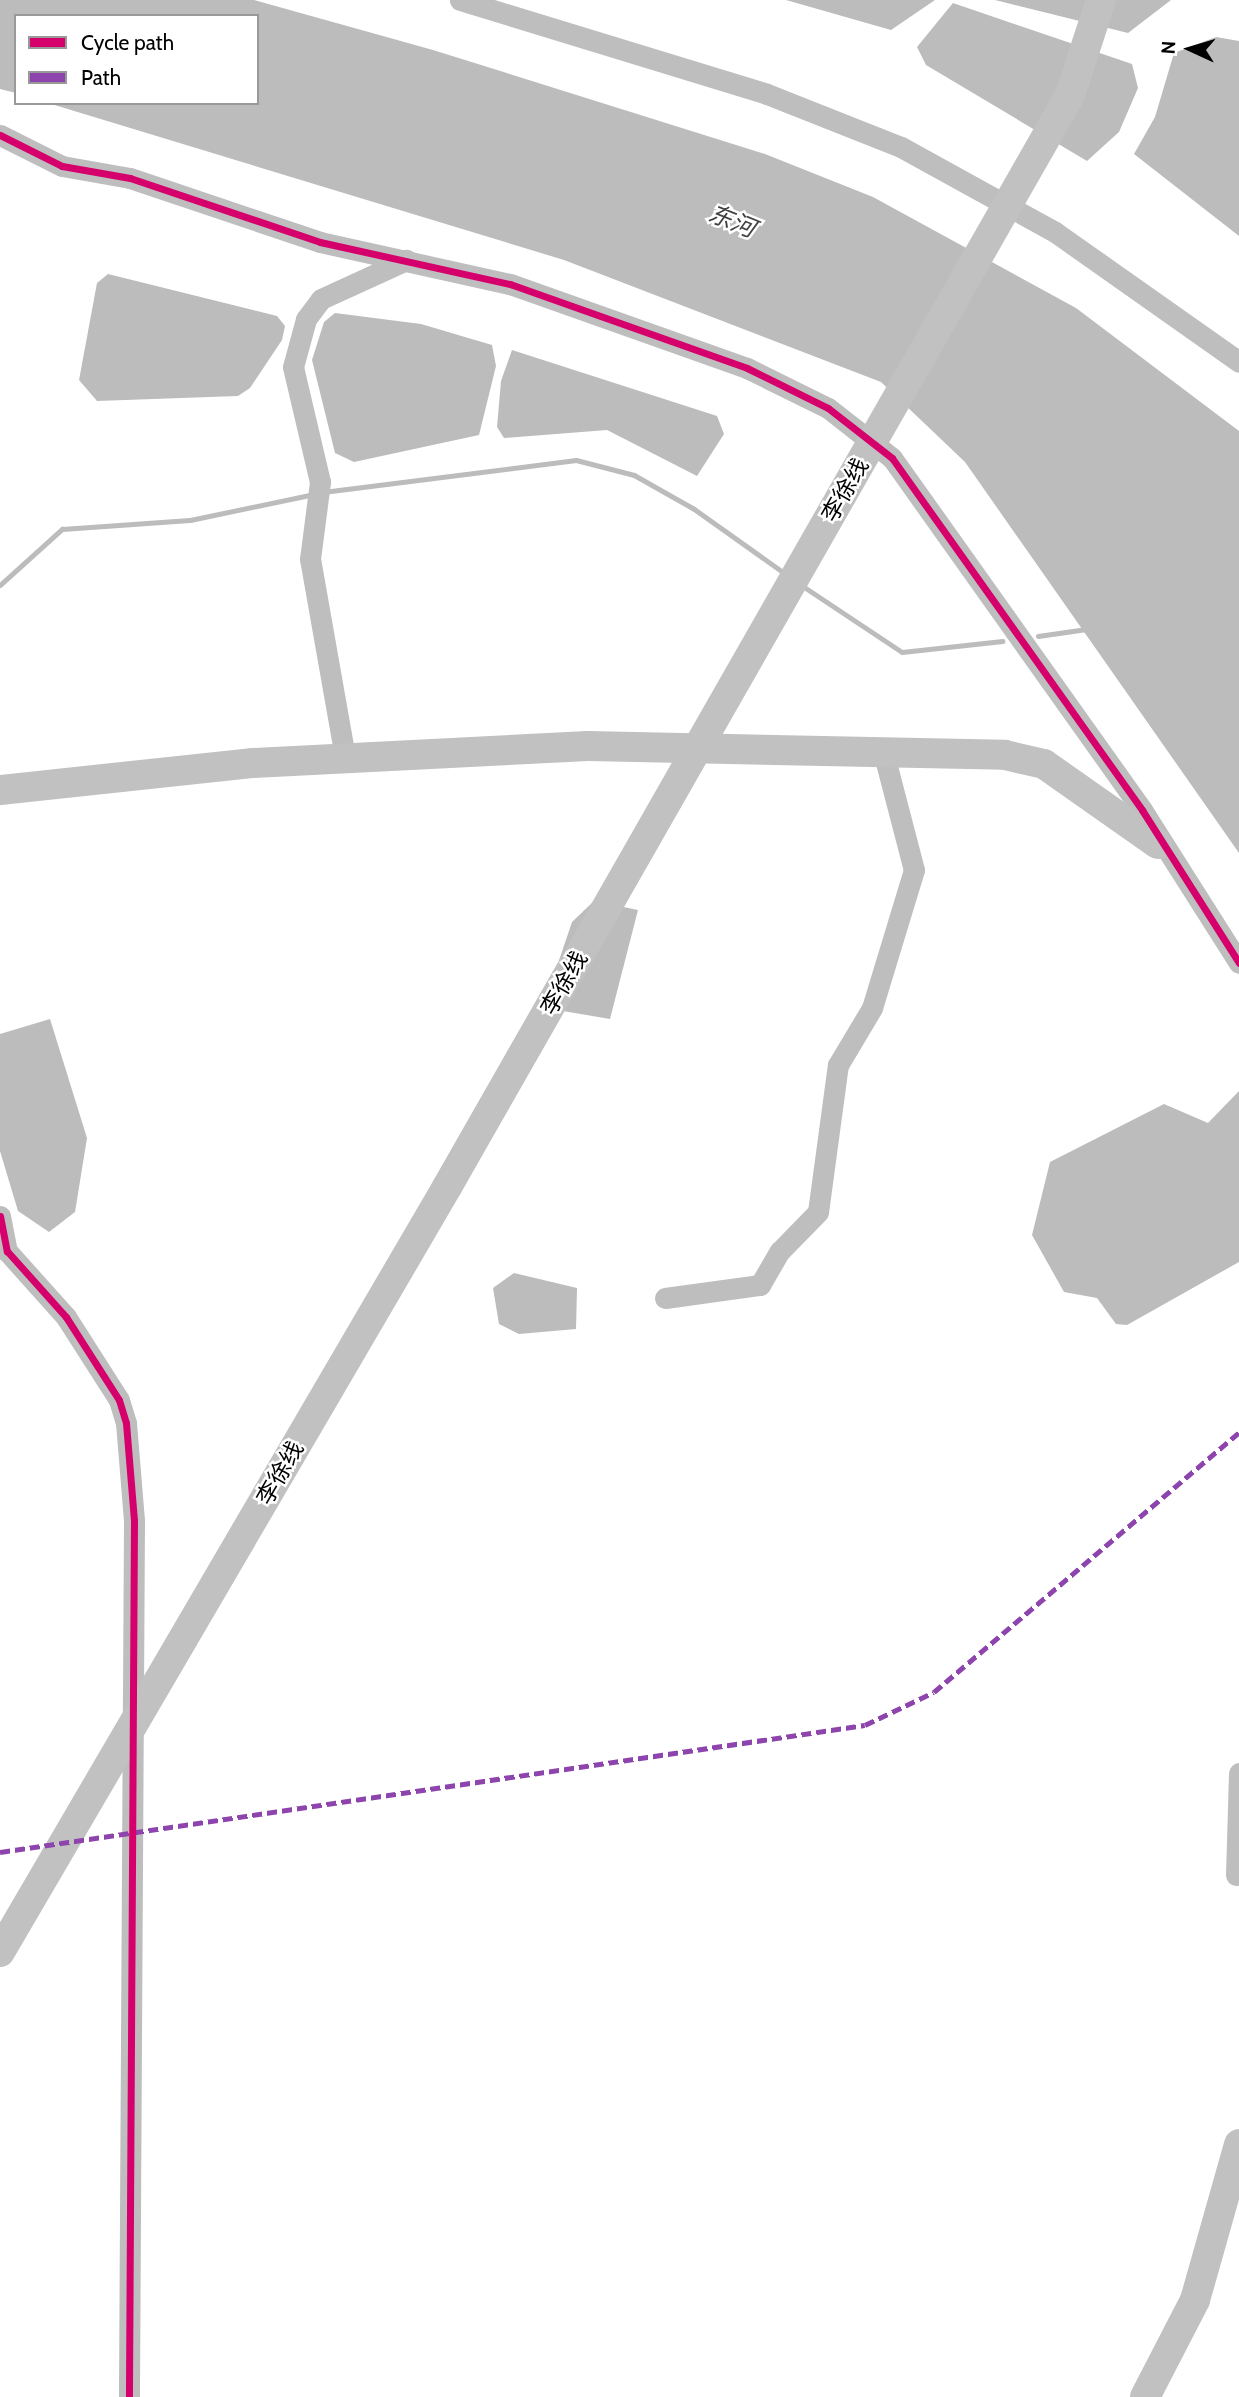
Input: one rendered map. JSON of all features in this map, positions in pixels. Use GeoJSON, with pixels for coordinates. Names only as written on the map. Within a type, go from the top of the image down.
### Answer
{"type":"FeatureCollection","features":[{"type":"Feature","properties":{"kind":"main road","name":"李徐线"},"geometry":{"type":"LineString","coordinates":[[0,1952],[454,1175],[1070,95],[1101,0]]}},
{"type":"Feature","properties":{"kind":"main road"},"geometry":{"type":"LineString","coordinates":[[0,790],[345,757],[588,746],[1005,755],[1044,764],[1158,844]]}},
{"type":"Feature","properties":{"kind":"main road"},"geometry":{"type":"LineString","coordinates":[[1145,2397],[1195,2300],[1239,2144]]}},
{"type":"Feature","properties":{"kind":"street"},"geometry":{"type":"LineString","coordinates":[[460,0],[767,94],[901,147],[1055,232],[1239,362]]}},
{"type":"Feature","properties":{"kind":"street"},"geometry":{"type":"LineString","coordinates":[[0,135],[62,166],[143,182],[320,242],[407,259],[510,284],[747,368],[802,392],[853,426],[891,458],[1142,810],[1158,844],[1239,963]]}},
{"type":"Feature","properties":{"kind":"street"},"geometry":{"type":"LineString","coordinates":[[345,757],[310,559],[320,482],[293,367],[297,343],[313,308],[330,291],[407,259]]}},
{"type":"Feature","properties":{"kind":"street"},"geometry":{"type":"LineString","coordinates":[[665,1298],[760,1284],[780,1251],[818,1212],[838,1065],[872,1008],[914,870],[883,751]]}},
{"type":"Feature","properties":{"kind":"street"},"geometry":{"type":"LineString","coordinates":[[0,1216],[7,1251],[66,1317],[119,1400],[126,1423],[134,1520],[129,2397]]}},
{"type":"Feature","properties":{"kind":"street"},"geometry":{"type":"LineString","coordinates":[[1236,1875],[1239,1773]]}},
{"type":"Feature","properties":{"kind":"water","name":"东河"},"geometry":{"type":"Polygon","coordinates":[[[0,0],[254,0],[433,50],[765,154],[873,197],[1076,308],[1239,431],[1239,853],[965,462],[881,382],[564,260],[55,105],[259,105],[259,14],[14,14],[14,92],[0,89],[0,0]]]}},
{"type":"Feature","properties":{"kind":"water"},"geometry":{"type":"Polygon","coordinates":[[[786,0],[935,0],[891,30],[786,0]]]}},
{"type":"Feature","properties":{"kind":"water"},"geometry":{"type":"Polygon","coordinates":[[[995,0],[1171,0],[1128,33],[995,0]]]}},
{"type":"Feature","properties":{"kind":"water"},"geometry":{"type":"Polygon","coordinates":[[[953,3],[1132,64],[1138,88],[1119,132],[1087,161],[926,65],[917,47],[953,3]]]}},
{"type":"Feature","properties":{"kind":"water"},"geometry":{"type":"Polygon","coordinates":[[[1216,37],[1239,41],[1239,236],[1134,154],[1155,117],[1174,53],[1216,37]]]}},
{"type":"Feature","properties":{"kind":"water"},"geometry":{"type":"Polygon","coordinates":[[[108,274],[277,316],[285,326],[282,340],[250,388],[238,396],[97,401],[79,380],[97,283],[108,274]]]}},
{"type":"Feature","properties":{"kind":"water"},"geometry":{"type":"Polygon","coordinates":[[[335,313],[421,324],[492,345],[496,366],[479,435],[354,462],[335,453],[312,360],[324,322],[335,313]]]}},
{"type":"Feature","properties":{"kind":"water"},"geometry":{"type":"Polygon","coordinates":[[[512,350],[717,416],[724,434],[697,476],[607,430],[504,438],[497,427],[501,381],[512,350]]]}},
{"type":"Feature","properties":{"kind":"water"},"geometry":{"type":"Polygon","coordinates":[[[594,901],[638,910],[610,1019],[563,1011],[551,984],[572,922],[594,901]]]}},
{"type":"Feature","properties":{"kind":"water"},"geometry":{"type":"Polygon","coordinates":[[[50,1019],[87,1138],[75,1212],[49,1232],[18,1211],[0,1151],[0,1034],[50,1019]]]}},
{"type":"Feature","properties":{"kind":"water"},"geometry":{"type":"Polygon","coordinates":[[[1239,1091],[1239,1262],[1127,1325],[1116,1324],[1097,1298],[1064,1292],[1032,1235],[1050,1162],[1164,1104],[1208,1123],[1239,1091]]]}},
{"type":"Feature","properties":{"kind":"water"},"geometry":{"type":"Polygon","coordinates":[[[514,1273],[577,1288],[576,1329],[519,1334],[499,1324],[493,1288],[514,1273]]]}},
{"type":"Feature","properties":{"kind":"waterway"},"geometry":{"type":"LineString","coordinates":[[323,492],[576,460],[634,475],[694,509],[787,575]]}},
{"type":"Feature","properties":{"kind":"waterway"},"geometry":{"type":"LineString","coordinates":[[0,585],[62,529],[190,520],[314,494]]}},
{"type":"Feature","properties":{"kind":"waterway"},"geometry":{"type":"LineString","coordinates":[[801,585],[902,652],[1002,641]]}},
{"type":"Feature","properties":{"kind":"waterway"},"geometry":{"type":"LineString","coordinates":[[1038,636],[1086,629]]}},
{"type":"Feature","properties":{"kind":"marked path"},"geometry":{"type":"LineString","coordinates":[[0,1852],[865,1725],[934,1692],[1239,1432]]}},
{"type":"Feature","properties":{"kind":"cycle path"},"geometry":{"type":"LineString","coordinates":[[0,135],[62,166],[130,178],[320,242],[510,284],[747,368],[828,408],[892,458],[1142,810],[1239,963]]}},
{"type":"Feature","properties":{"kind":"cycle path"},"geometry":{"type":"LineString","coordinates":[[0,1216],[7,1251],[66,1317],[119,1400],[126,1423],[134,1520],[129,2397]]}}]}
